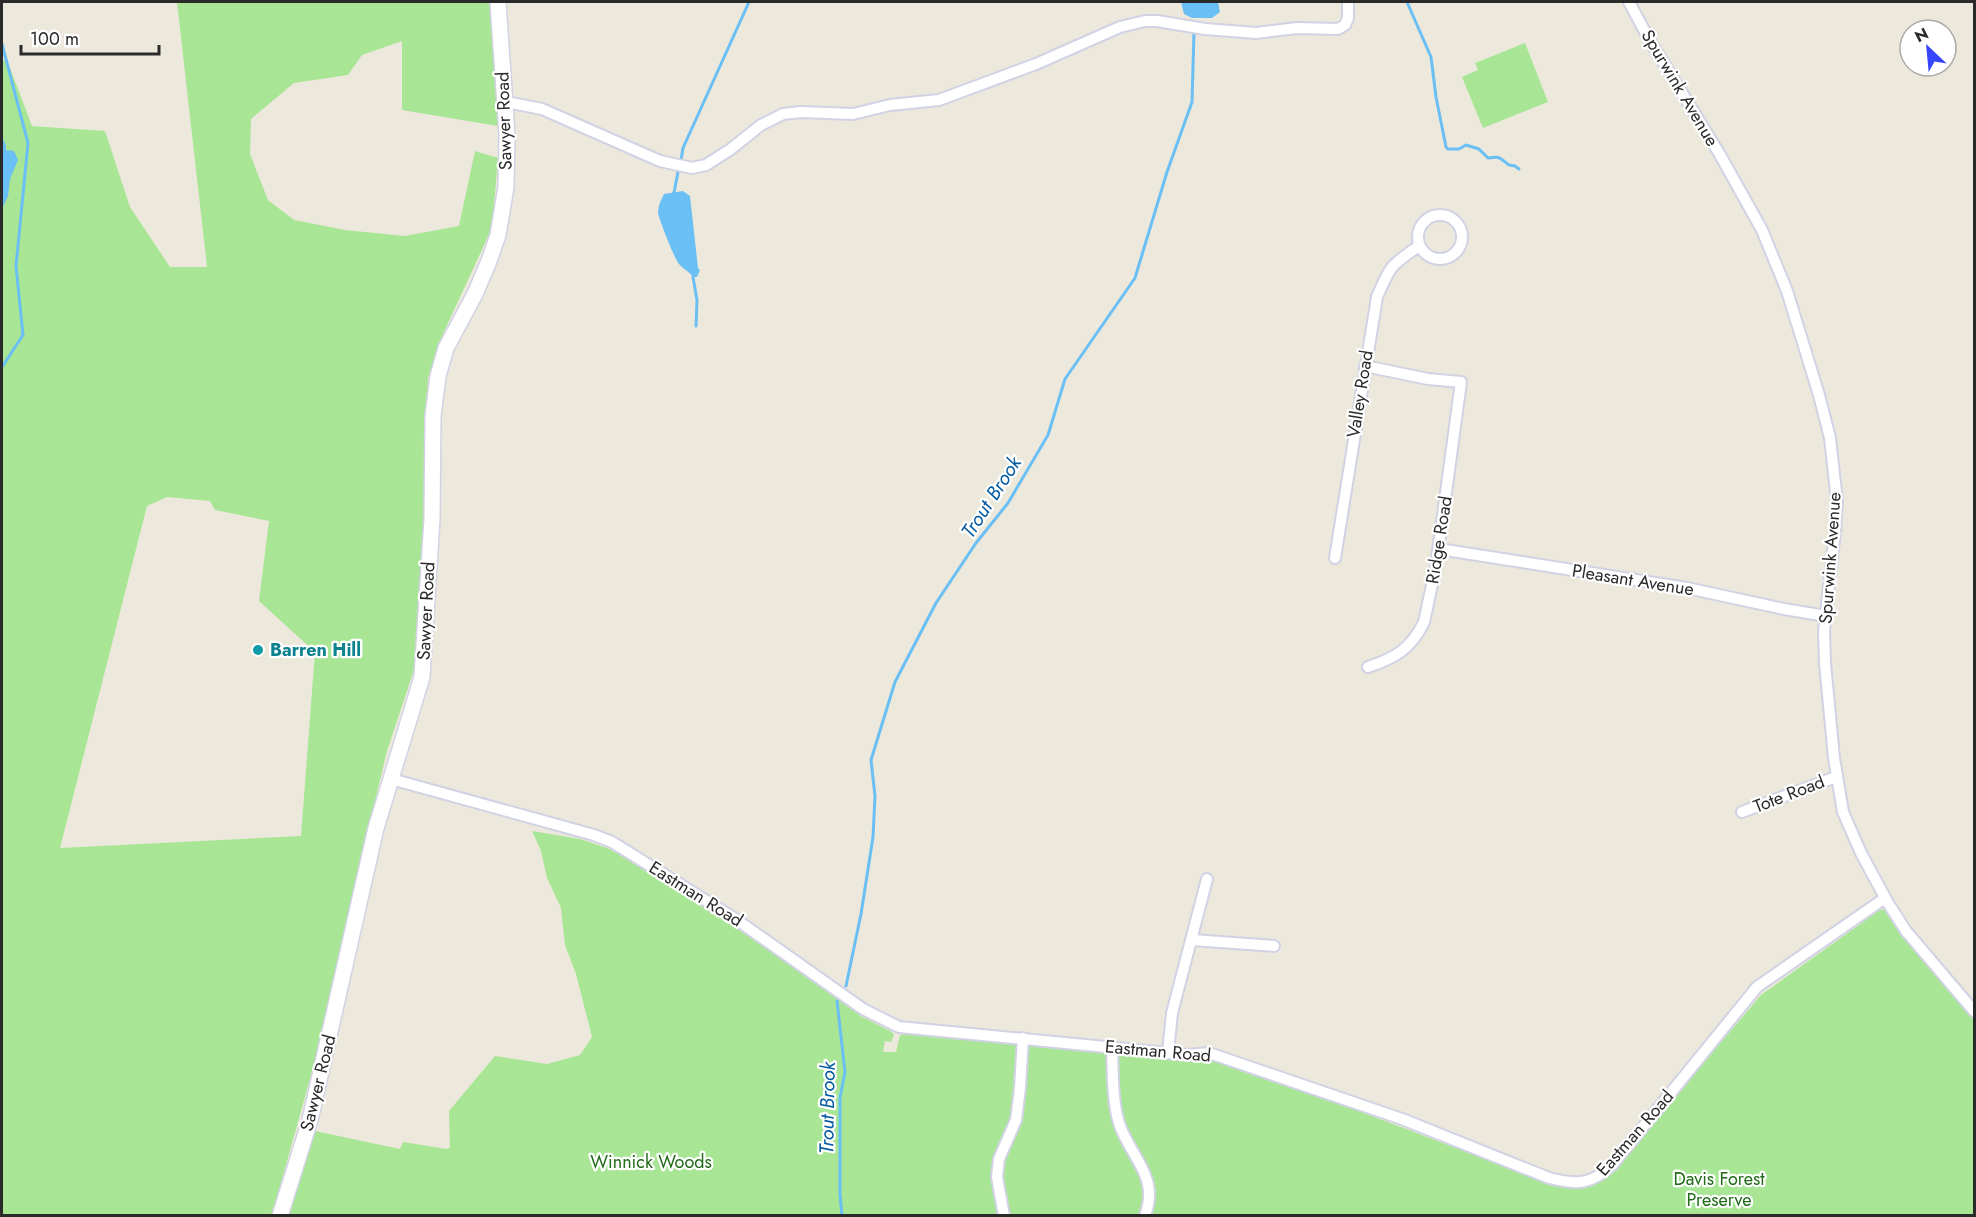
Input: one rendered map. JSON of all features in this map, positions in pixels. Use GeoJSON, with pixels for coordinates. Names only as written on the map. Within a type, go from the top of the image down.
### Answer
{"type":"FeatureCollection","features":[{"type":"Feature","properties":{"kind":"street","name":"Sawyer Road"},"geometry":{"type":"LineString","coordinates":[[280,1215],[310,1120],[372,846],[424,667],[432,519],[433,416],[438,376],[446,348],[475,294],[498,235],[506,187],[506,102],[498,2]]}},
{"type":"Feature","properties":{"kind":"street"},"geometry":{"type":"LineString","coordinates":[[506,102],[542,109],[660,161],[692,168],[706,165],[761,125],[783,114],[801,112],[853,114],[890,105],[939,99],[1025,68],[1120,27],[1145,21],[1157,21],[1205,29],[1256,33],[1297,28],[1338,29],[1345,25],[1348,18],[1348,2]]}},
{"type":"Feature","properties":{"kind":"street","name":"Spurwink Avenue"},"geometry":{"type":"LineString","coordinates":[[1629,2],[1746,201],[1776,261],[1788,291],[1819,395],[1830,438],[1837,501],[1826,615],[1825,663],[1836,777],[1843,812],[1851,833],[1885,898],[1906,931],[1974,1011]]}},
{"type":"Feature","properties":{"kind":"street"},"geometry":{"type":"LineString","coordinates":[[1442,214],[1458,223],[1462,234],[1461,244],[1449,258],[1434,259],[1427,256],[1419,246],[1417,239],[1421,224],[1427,218],[1442,214]]}},
{"type":"Feature","properties":{"kind":"street","name":"Valley Road"},"geometry":{"type":"LineString","coordinates":[[1335,558],[1374,306],[1388,271],[1419,246]]}},
{"type":"Feature","properties":{"kind":"street","name":"Ridge Road"},"geometry":{"type":"LineString","coordinates":[[1365,366],[1428,379],[1461,382],[1439,549],[1427,613],[1420,630],[1410,644],[1391,659],[1368,667]]}},
{"type":"Feature","properties":{"kind":"street","name":"Pleasant Avenue"},"geometry":{"type":"LineString","coordinates":[[1439,549],[1688,588],[1784,609],[1826,615]]}},
{"type":"Feature","properties":{"kind":"street","name":"Tote Road"},"geometry":{"type":"LineString","coordinates":[[1742,812],[1836,777]]}},
{"type":"Feature","properties":{"kind":"street","name":"Eastman Road"},"geometry":{"type":"LineString","coordinates":[[391,778],[612,842],[738,920],[863,1009],[899,1027],[1188,1055],[1209,1053],[1402,1119],[1549,1178],[1567,1183],[1584,1182],[1600,1176],[1612,1165],[1757,987],[1885,898]]}},
{"type":"Feature","properties":{"kind":"street"},"geometry":{"type":"LineString","coordinates":[[1168,1052],[1172,1013],[1207,879]]}},
{"type":"Feature","properties":{"kind":"street"},"geometry":{"type":"LineString","coordinates":[[1192,940],[1275,946]]}},
{"type":"Feature","properties":{"kind":"street"},"geometry":{"type":"LineString","coordinates":[[1004,1215],[997,1177],[999,1159],[1016,1120],[1023,1038]]}},
{"type":"Feature","properties":{"kind":"street"},"geometry":{"type":"LineString","coordinates":[[1112,1048],[1114,1095],[1118,1120],[1123,1136],[1144,1175],[1150,1196],[1145,1215]]}},
{"type":"Feature","properties":{"kind":"green space"},"geometry":{"type":"Polygon","coordinates":[[[177,2],[490,2],[498,126],[402,110],[402,41],[362,55],[348,75],[294,83],[251,119],[250,154],[268,200],[294,220],[345,230],[405,236],[459,226],[475,151],[498,158],[492,228],[443,334],[428,378],[425,432],[425,520],[415,667],[387,751],[322,1036],[272,1215],[2,1215],[2,61],[7,60],[32,126],[105,131],[130,207],[170,267],[207,267],[177,2]],[[167,497],[147,506],[60,848],[301,836],[315,652],[259,601],[269,521],[215,510],[210,501],[167,497]]]}},
{"type":"Feature","properties":{"kind":"green space"},"geometry":{"type":"Polygon","coordinates":[[[1525,43],[1548,102],[1483,128],[1462,77],[1478,70],[1475,63],[1525,43]]]}},
{"type":"Feature","properties":{"kind":"green space"},"geometry":{"type":"Polygon","coordinates":[[[532,831],[580,839],[619,854],[767,948],[861,1016],[894,1034],[891,1042],[885,1041],[883,1052],[896,1052],[900,1035],[905,1034],[1206,1058],[1330,1100],[1553,1185],[1571,1187],[1613,1170],[1761,995],[1880,910],[1887,909],[1974,1019],[1974,1215],[289,1216],[315,1131],[400,1149],[403,1142],[447,1149],[450,1147],[449,1111],[495,1056],[547,1064],[580,1055],[592,1037],[576,974],[565,945],[561,908],[547,878],[541,851],[532,831]]]}},
{"type":"Feature","properties":{"kind":"water"},"geometry":{"type":"Polygon","coordinates":[[[1181,2],[1218,2],[1220,12],[1212,18],[1192,18],[1184,14],[1181,2]]]}},
{"type":"Feature","properties":{"kind":"water"},"geometry":{"type":"Polygon","coordinates":[[[3,139],[6,150],[14,151],[18,160],[2,209],[3,139]]]}},
{"type":"Feature","properties":{"kind":"water"},"geometry":{"type":"Polygon","coordinates":[[[683,191],[690,196],[700,270],[697,277],[693,277],[677,261],[658,212],[664,194],[683,191]]]}},
{"type":"Feature","properties":{"kind":"waterway"},"geometry":{"type":"LineString","coordinates":[[681,160],[683,148],[749,2]]}},
{"type":"Feature","properties":{"kind":"waterway"},"geometry":{"type":"LineString","coordinates":[[1407,2],[1431,57],[1446,147],[1459,149],[1466,145],[1479,149],[1488,158],[1500,158],[1519,169]]}},
{"type":"Feature","properties":{"kind":"waterway","name":"Trout Brook"},"geometry":{"type":"LineString","coordinates":[[846,986],[861,914],[873,837],[875,796],[871,760],[895,682],[936,603],[976,543],[1008,503],[1048,435],[1065,379],[1135,278],[1167,172],[1192,102],[1194,32]]}},
{"type":"Feature","properties":{"kind":"waterway"},"geometry":{"type":"LineString","coordinates":[[2,44],[28,143],[16,266],[23,335],[2,367]]}},
{"type":"Feature","properties":{"kind":"waterway"},"geometry":{"type":"LineString","coordinates":[[674,193],[678,172]]}},
{"type":"Feature","properties":{"kind":"waterway"},"geometry":{"type":"LineString","coordinates":[[693,277],[697,300],[696,326]]}},
{"type":"Feature","properties":{"kind":"waterway","name":"Trout Brook"},"geometry":{"type":"LineString","coordinates":[[837,1001],[845,1072],[840,1098],[842,1216]]}},
{"type":"Feature","properties":{"kind":"place","name":"Barren Hill"},"geometry":{"type":"Point","coordinates":[258,650]}},
{"type":"Feature","properties":{"kind":"park label","name":"Winnick Woods"},"geometry":{"type":"Point","coordinates":[651,1162]}},
{"type":"Feature","properties":{"kind":"park label","name":"Davis Forest Preserve"},"geometry":{"type":"Point","coordinates":[1719,1189]}}]}
